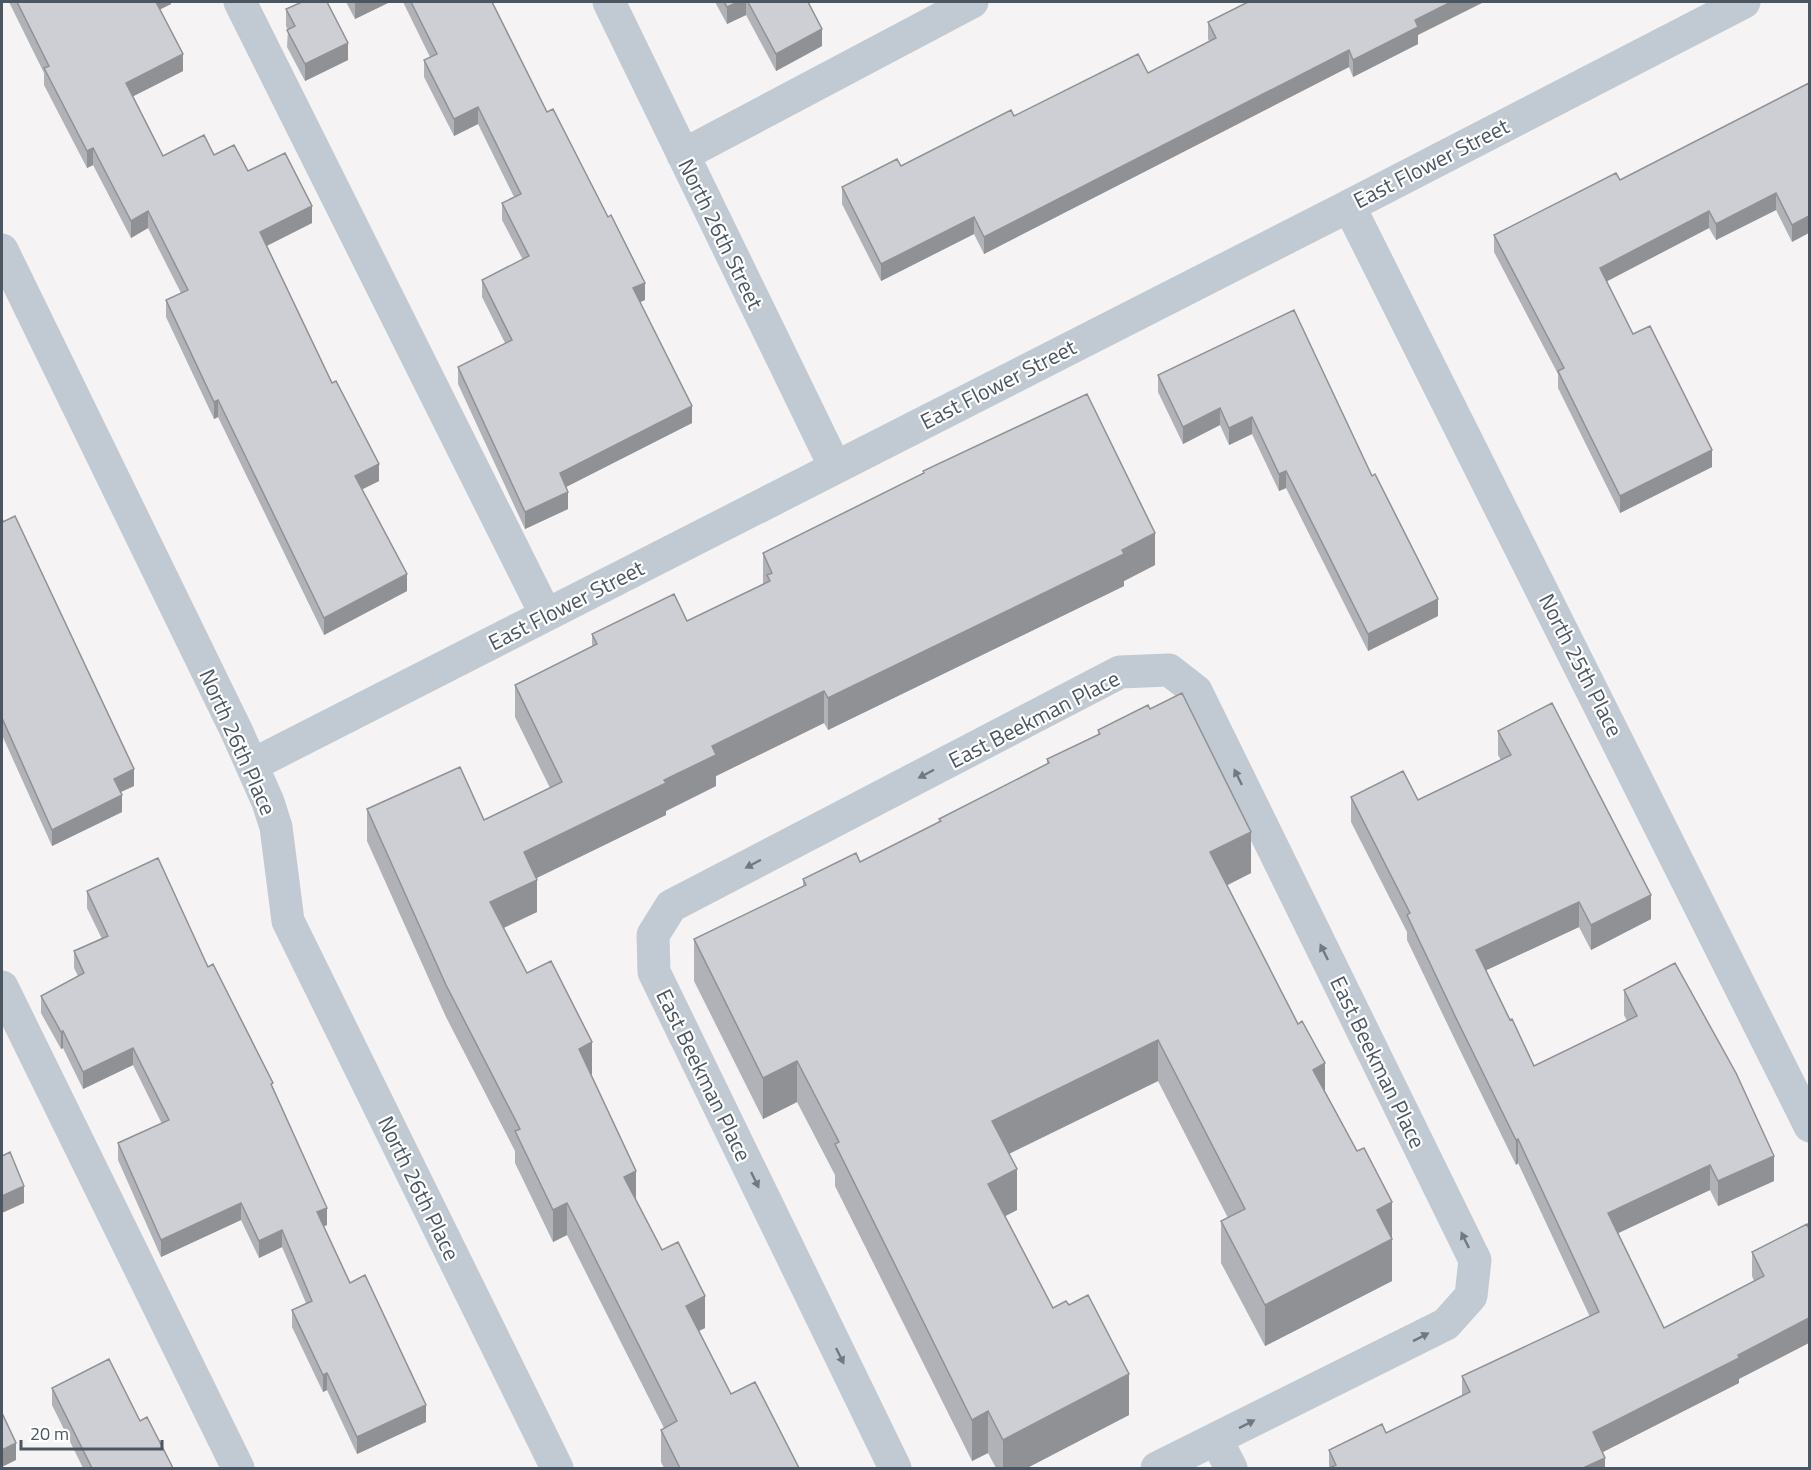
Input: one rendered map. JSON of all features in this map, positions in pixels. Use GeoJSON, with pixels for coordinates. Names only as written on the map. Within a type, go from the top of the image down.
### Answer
{"type":"FeatureCollection","features":[{"type":"Feature","properties":{"kind":"street"},"geometry":{"type":"LineString","coordinates":[[240,2],[546,615]]}},
{"type":"Feature","properties":{"kind":"street","name":"North 26th Street"},"geometry":{"type":"LineString","coordinates":[[609,2],[835,467]]}},
{"type":"Feature","properties":{"kind":"street"},"geometry":{"type":"LineString","coordinates":[[683,155],[972,2]]}},
{"type":"Feature","properties":{"kind":"street","name":"East Flower Street"},"geometry":{"type":"LineString","coordinates":[[252,765],[1744,2]]}},
{"type":"Feature","properties":{"kind":"street","name":"North 25th Place"},"geometry":{"type":"LineString","coordinates":[[1349,206],[1809,1126]]}},
{"type":"Feature","properties":{"kind":"street","name":"North 26th Place"},"geometry":{"type":"LineString","coordinates":[[2,250],[252,765],[276,827],[288,921],[557,1468]]}},
{"type":"Feature","properties":{"kind":"street","name":"East Beekman Place"},"geometry":{"type":"LineString","coordinates":[[895,1468],[654,972],[653,935],[671,906],[1120,672],[1169,670],[1196,691],[1475,1260],[1471,1296],[1446,1324],[1157,1468]]}},
{"type":"Feature","properties":{"kind":"street"},"geometry":{"type":"LineString","coordinates":[[2,987],[238,1468]]}},
{"type":"Feature","properties":{"kind":"street"},"geometry":{"type":"LineString","coordinates":[[1216,1439],[1231,1468]]}},
{"type":"Feature","properties":{"kind":"building"},"geometry":{"type":"Polygon","coordinates":[[[17,2],[156,2],[183,54],[126,83],[163,156],[204,135],[214,155],[234,145],[248,171],[285,153],[312,206],[260,232],[332,383],[336,381],[379,464],[355,476],[407,574],[324,618],[218,400],[214,402],[166,300],[188,290],[148,211],[131,221],[93,148],[87,151],[44,68],[49,66],[17,2]]]}},
{"type":"Feature","properties":{"kind":"building"},"geometry":{"type":"Polygon","coordinates":[[[302,2],[327,2],[348,43],[305,64],[287,30],[295,26],[286,9],[302,2]]]}},
{"type":"Feature","properties":{"kind":"building"},"geometry":{"type":"Polygon","coordinates":[[[411,2],[492,2],[547,112],[553,109],[608,217],[611,215],[645,283],[633,288],[692,406],[560,473],[568,492],[525,512],[458,367],[512,340],[482,280],[529,256],[502,203],[521,194],[478,107],[454,119],[424,60],[437,54],[411,2]]]}},
{"type":"Feature","properties":{"kind":"building"},"geometry":{"type":"Polygon","coordinates":[[[724,2],[738,2],[727,7],[724,2]]]}},
{"type":"Feature","properties":{"kind":"building"},"geometry":{"type":"Polygon","coordinates":[[[748,2],[808,2],[822,29],[776,54],[748,2]]]}},
{"type":"Feature","properties":{"kind":"building"},"geometry":{"type":"Polygon","coordinates":[[[1248,2],[1451,2],[1415,20],[1418,27],[1353,60],[1349,50],[984,237],[974,217],[881,264],[842,187],[897,159],[901,166],[1011,110],[1014,116],[1138,54],[1148,73],[1216,38],[1208,22],[1248,2]]]}},
{"type":"Feature","properties":{"kind":"building"},"geometry":{"type":"Polygon","coordinates":[[[1809,83],[1809,216],[1792,225],[1776,193],[1716,224],[1709,211],[1600,268],[1633,334],[1650,326],[1712,450],[1620,496],[1558,371],[1564,368],[1494,235],[1616,173],[1620,180],[1809,83]]]}},
{"type":"Feature","properties":{"kind":"building"},"geometry":{"type":"Polygon","coordinates":[[[1294,310],[1372,476],[1375,474],[1438,599],[1368,634],[1286,471],[1279,474],[1252,417],[1229,428],[1220,408],[1183,427],[1158,375],[1294,310]]]}},
{"type":"Feature","properties":{"kind":"building"},"geometry":{"type":"Polygon","coordinates":[[[1087,394],[1155,533],[1122,550],[1124,554],[828,698],[824,691],[712,746],[716,755],[664,780],[666,783],[524,852],[537,880],[490,902],[527,973],[551,961],[592,1042],[579,1049],[636,1171],[624,1177],[662,1250],[678,1242],[705,1296],[686,1306],[731,1394],[755,1382],[799,1468],[680,1468],[661,1430],[677,1421],[567,1203],[553,1210],[515,1131],[520,1129],[446,985],[367,809],[460,767],[484,820],[562,782],[515,685],[597,644],[592,634],[674,594],[687,621],[770,581],[767,575],[772,573],[763,553],[924,473],[923,471],[1087,394]]]}},
{"type":"Feature","properties":{"kind":"building"},"geometry":{"type":"Polygon","coordinates":[[[15,516],[134,769],[114,779],[122,795],[52,830],[2,718],[2,518],[3,522],[15,516]]]}},
{"type":"Feature","properties":{"kind":"building"},"geometry":{"type":"Polygon","coordinates":[[[1182,693],[1251,832],[1210,852],[1298,1024],[1302,1021],[1325,1063],[1313,1070],[1357,1151],[1364,1148],[1392,1202],[1377,1210],[1392,1239],[1265,1305],[1221,1221],[1245,1209],[1158,1040],[992,1121],[1017,1169],[988,1184],[1053,1308],[1066,1301],[1069,1305],[1088,1295],[1129,1374],[1003,1440],[988,1411],[972,1420],[835,1144],[839,1142],[797,1061],[763,1078],[694,939],[806,885],[803,879],[856,853],[860,862],[1049,763],[1047,759],[1100,734],[1098,730],[1148,705],[1150,709],[1182,693]]]}},
{"type":"Feature","properties":{"kind":"building"},"geometry":{"type":"Polygon","coordinates":[[[1552,703],[1651,895],[1591,925],[1579,902],[1476,950],[1534,1066],[1637,1016],[1624,990],[1675,963],[1736,1073],[1774,1156],[1718,1181],[1710,1165],[1608,1213],[1664,1328],[1764,1276],[1752,1252],[1807,1224],[1809,1229],[1809,1318],[1738,1355],[1739,1358],[1593,1432],[1605,1458],[1583,1468],[1329,1468],[1336,1465],[1329,1450],[1382,1424],[1386,1433],[1470,1392],[1462,1376],[1599,1312],[1518,1139],[1516,1140],[1407,915],[1410,913],[1351,797],[1403,771],[1418,800],[1511,755],[1498,731],[1552,703]]]}},
{"type":"Feature","properties":{"kind":"building"},"geometry":{"type":"Polygon","coordinates":[[[158,858],[208,967],[213,964],[273,1083],[271,1084],[327,1208],[317,1212],[350,1283],[365,1275],[426,1405],[357,1437],[327,1373],[323,1375],[292,1310],[312,1301],[282,1230],[259,1241],[241,1203],[161,1240],[118,1143],[169,1120],[133,1048],[83,1072],[63,1031],[61,1032],[41,996],[84,973],[74,951],[108,936],[87,891],[158,858]]]}},
{"type":"Feature","properties":{"kind":"building"},"geometry":{"type":"Polygon","coordinates":[[[10,1152],[24,1186],[2,1196],[2,1156],[10,1152]]]}},
{"type":"Feature","properties":{"kind":"building"},"geometry":{"type":"Polygon","coordinates":[[[109,1359],[140,1421],[147,1417],[173,1468],[92,1468],[52,1388],[109,1359]]]}},
{"type":"Feature","properties":{"kind":"building"},"geometry":{"type":"Polygon","coordinates":[[[2,1413],[16,1443],[2,1450],[2,1413]]]}}]}
